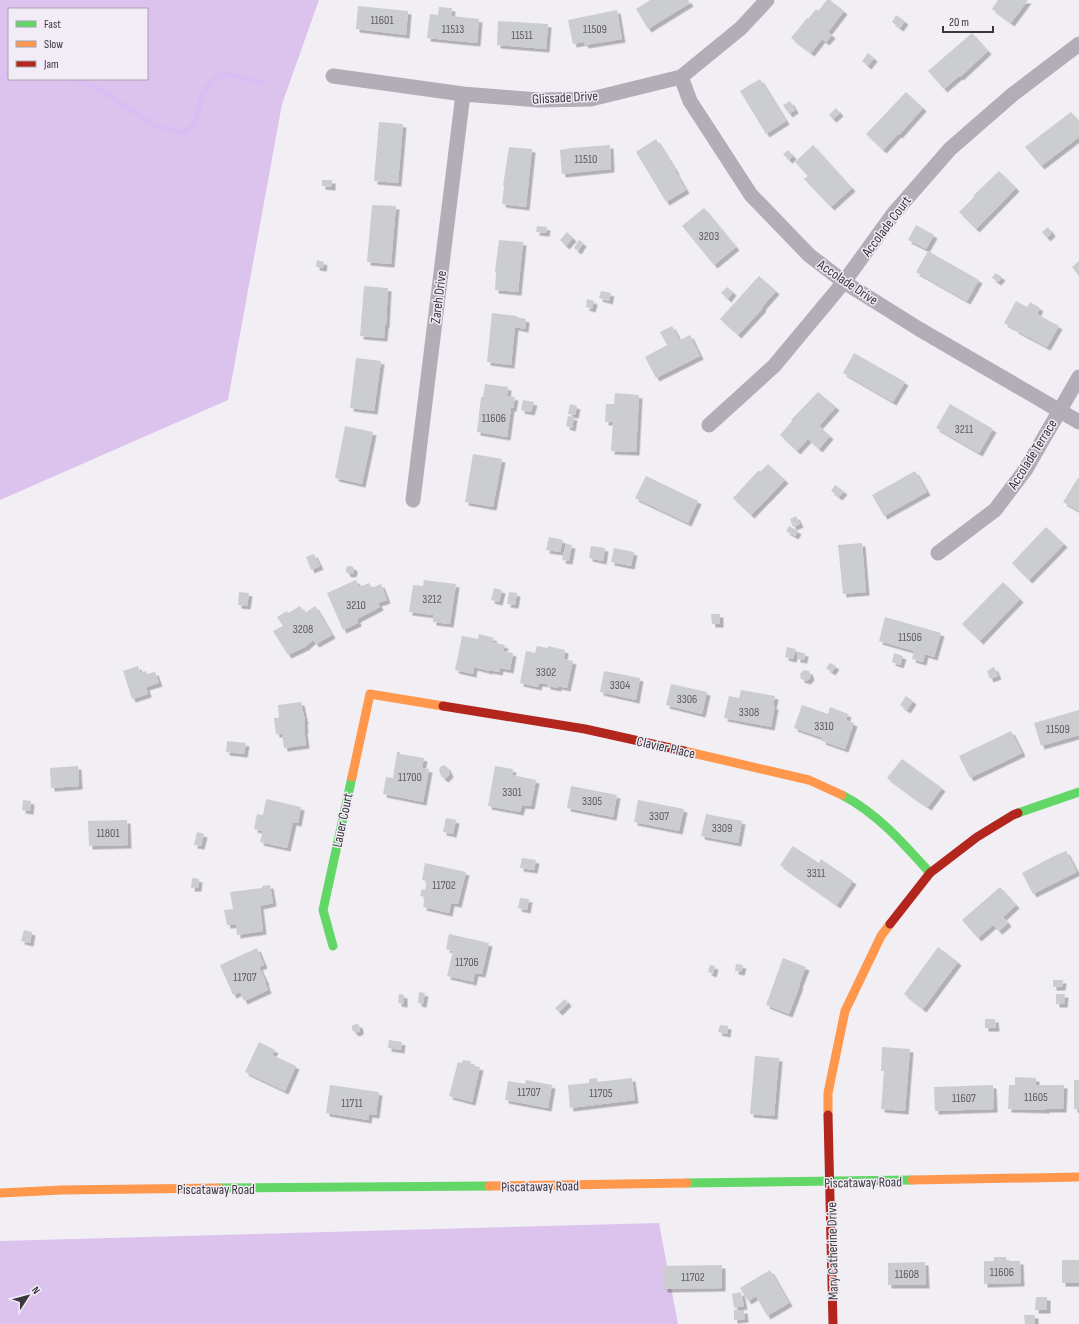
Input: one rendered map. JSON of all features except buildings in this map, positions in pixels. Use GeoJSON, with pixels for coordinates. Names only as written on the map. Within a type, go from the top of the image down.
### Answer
{"type":"FeatureCollection","features":[{"type":"Feature","properties":{"kind":"street","name":"Glissade Drive"},"geometry":{"type":"LineString","coordinates":[[333,76],[463,94],[538,100],[591,99],[681,77],[740,28],[767,0]]}},
{"type":"Feature","properties":{"kind":"street","name":"Accolade Court"},"geometry":{"type":"LineString","coordinates":[[709,425],[774,366],[844,282],[894,213],[950,149],[1012,95],[1079,44]]}},
{"type":"Feature","properties":{"kind":"street","name":"Accolade Drive"},"geometry":{"type":"LineString","coordinates":[[681,77],[690,101],[751,196],[809,255],[844,282],[919,329],[1079,422]]}},
{"type":"Feature","properties":{"kind":"street","name":"Zareh Drive"},"geometry":{"type":"LineString","coordinates":[[413,500],[463,94]]}},
{"type":"Feature","properties":{"kind":"street","name":"Accolade Terrace"},"geometry":{"type":"LineString","coordinates":[[938,553],[994,510],[1026,469],[1079,377]]}},
{"type":"Feature","properties":{"kind":"street","name":"Clavier Place"},"geometry":{"type":"LineString","coordinates":[[370,694],[584,729],[810,780],[858,803],[901,840],[930,873]]}},
{"type":"Feature","properties":{"kind":"street","name":"Lauer Court"},"geometry":{"type":"LineString","coordinates":[[332,946],[323,910],[370,694]]}},
{"type":"Feature","properties":{"kind":"street","name":"Mary Catherine Drive"},"geometry":{"type":"LineString","coordinates":[[834,1324],[828,1092],[845,1011],[881,936],[930,873],[977,837],[1013,815],[1079,792]]}},
{"type":"Feature","properties":{"kind":"street","name":"Piscataway Road"},"geometry":{"type":"LineString","coordinates":[[0,1193],[85,1190],[831,1182],[1079,1177]]}},
{"type":"Feature","properties":{"kind":"shaded area"},"geometry":{"type":"Polygon","coordinates":[[[0,0],[319,0],[282,104],[228,400],[0,500],[0,0]]]}},
{"type":"Feature","properties":{"kind":"shaded area"},"geometry":{"type":"Polygon","coordinates":[[[659,1223],[678,1324],[0,1324],[0,1241],[659,1223]]]}},
{"type":"Feature","properties":{"kind":"waterway"},"geometry":{"type":"LineString","coordinates":[[0,79],[8,75]]}},
{"type":"Feature","properties":{"kind":"waterway"},"geometry":{"type":"LineString","coordinates":[[77,80],[98,89],[155,125],[184,133],[195,123],[203,91],[219,75],[232,75],[264,83]]}},
{"type":"Feature","properties":{"kind":"traffic: fast"},"geometry":{"type":"LineString","coordinates":[[333,946],[323,910],[352,777]]}},
{"type":"Feature","properties":{"kind":"traffic: fast"},"geometry":{"type":"LineString","coordinates":[[1018,813],[1079,792]]}},
{"type":"Feature","properties":{"kind":"traffic: fast"},"geometry":{"type":"LineString","coordinates":[[842,795],[855,802],[878,820],[900,840],[930,873]]}},
{"type":"Feature","properties":{"kind":"traffic: fast"},"geometry":{"type":"LineString","coordinates":[[687,1183],[912,1180]]}},
{"type":"Feature","properties":{"kind":"traffic: fast"},"geometry":{"type":"LineString","coordinates":[[219,1188],[489,1186]]}},
{"type":"Feature","properties":{"kind":"traffic: slow"},"geometry":{"type":"LineString","coordinates":[[352,777],[370,694],[443,706]]}},
{"type":"Feature","properties":{"kind":"traffic: slow"},"geometry":{"type":"LineString","coordinates":[[684,751],[809,780],[842,795]]}},
{"type":"Feature","properties":{"kind":"traffic: slow"},"geometry":{"type":"LineString","coordinates":[[828,1115],[828,1093],[845,1011],[881,936],[890,924]]}},
{"type":"Feature","properties":{"kind":"traffic: slow"},"geometry":{"type":"LineString","coordinates":[[912,1180],[1079,1177]]}},
{"type":"Feature","properties":{"kind":"traffic: slow"},"geometry":{"type":"LineString","coordinates":[[489,1186],[687,1183]]}},
{"type":"Feature","properties":{"kind":"traffic: slow"},"geometry":{"type":"LineString","coordinates":[[0,1193],[62,1190],[219,1188]]}},
{"type":"Feature","properties":{"kind":"traffic: jam"},"geometry":{"type":"LineString","coordinates":[[443,706],[585,729],[684,751]]}},
{"type":"Feature","properties":{"kind":"traffic: jam"},"geometry":{"type":"LineString","coordinates":[[890,924],[930,873],[977,837],[1018,813]]}},
{"type":"Feature","properties":{"kind":"traffic: jam"},"geometry":{"type":"LineString","coordinates":[[828,1115],[833,1324]]}}]}
